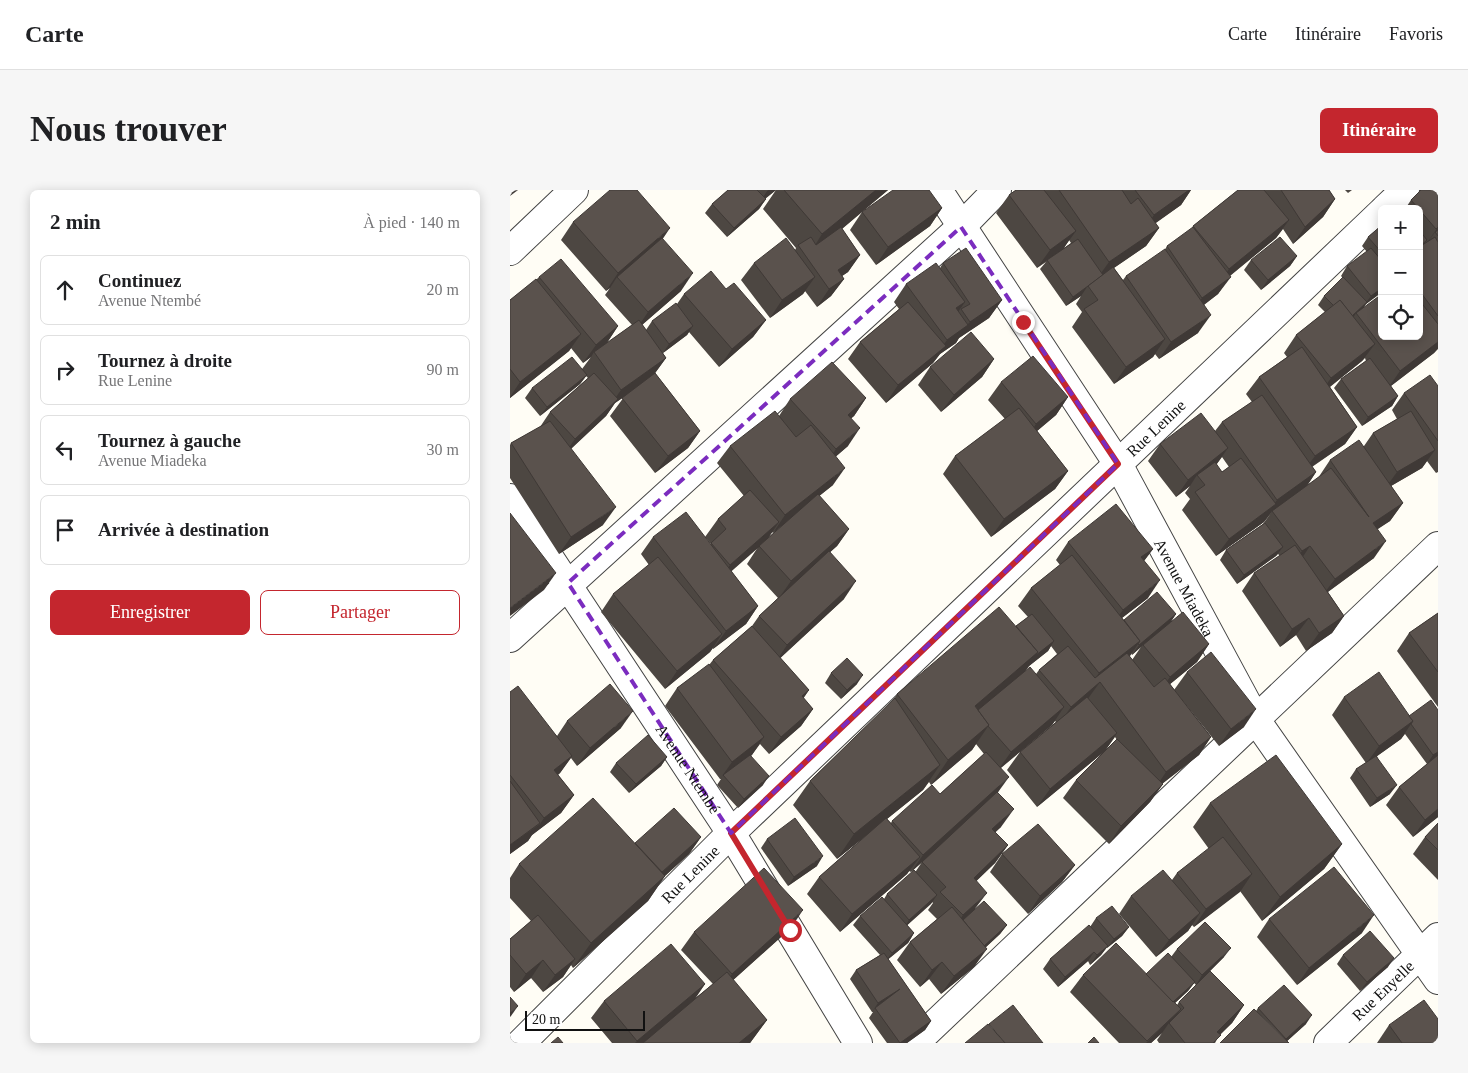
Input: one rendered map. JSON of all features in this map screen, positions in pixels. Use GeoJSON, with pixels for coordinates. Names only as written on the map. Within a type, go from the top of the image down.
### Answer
{"type":"FeatureCollection","features":[{"type":"Feature","properties":{"kind":"street"},"geometry":{"type":"LineString","coordinates":[[510,251],[574,190]]}},
{"type":"Feature","properties":{"kind":"street","name":"Avenue Miadeka"},"geometry":{"type":"LineString","coordinates":[[938,190],[1118,464],[1256,720],[1429,946],[1438,980]]}},
{"type":"Feature","properties":{"kind":"street"},"geometry":{"type":"LineString","coordinates":[[510,638],[997,190]]}},
{"type":"Feature","properties":{"kind":"street"},"geometry":{"type":"LineString","coordinates":[[1389,205],[1405,190]]}},
{"type":"Feature","properties":{"kind":"street","name":"Rue Lenine"},"geometry":{"type":"LineString","coordinates":[[521,1043],[731,833],[1378,216]]}},
{"type":"Feature","properties":{"kind":"street","name":"Avenue Ntembé"},"geometry":{"type":"LineString","coordinates":[[510,498],[568,583],[731,833],[858,1043]]}},
{"type":"Feature","properties":{"kind":"street"},"geometry":{"type":"LineString","coordinates":[[914,1043],[1438,546]]}},
{"type":"Feature","properties":{"kind":"street","name":"Rue Enyelle"},"geometry":{"type":"LineString","coordinates":[[1328,1043],[1429,946]]}},
{"type":"Feature","properties":{"kind":"highlighted area"},"geometry":{"type":"Polygon","coordinates":[[[961,227],[1118,464],[731,833],[568,583],[961,227]]]}},
{"type":"Feature","properties":{"kind":"building"},"geometry":{"type":"Polygon","coordinates":[[[610,190],[637,190],[670,228],[618,273],[573,222],[610,190]]]}},
{"type":"Feature","properties":{"kind":"building"},"geometry":{"type":"Polygon","coordinates":[[[728,190],[757,190],[766,199],[734,228],[712,204],[728,190]]]}},
{"type":"Feature","properties":{"kind":"building"},"geometry":{"type":"Polygon","coordinates":[[[784,190],[876,190],[822,234],[784,190]]]}},
{"type":"Feature","properties":{"kind":"building"},"geometry":{"type":"Polygon","coordinates":[[[893,190],[929,190],[942,208],[888,247],[862,212],[893,190]]]}},
{"type":"Feature","properties":{"kind":"building"},"geometry":{"type":"Polygon","coordinates":[[[1016,190],[1044,190],[1076,231],[1050,250],[1009,195],[1016,190]]]}},
{"type":"Feature","properties":{"kind":"building"},"geometry":{"type":"Polygon","coordinates":[[[1059,190],[1122,190],[1131,204],[1138,198],[1159,228],[1109,262],[1059,190]]]}},
{"type":"Feature","properties":{"kind":"building"},"geometry":{"type":"Polygon","coordinates":[[[1135,190],[1189,190],[1154,215],[1135,190]]]}},
{"type":"Feature","properties":{"kind":"building"},"geometry":{"type":"Polygon","coordinates":[[[1238,190],[1264,190],[1289,220],[1229,269],[1193,226],[1238,190]]]}},
{"type":"Feature","properties":{"kind":"building"},"geometry":{"type":"Polygon","coordinates":[[[1281,190],[1329,190],[1335,199],[1305,227],[1281,190]]]}},
{"type":"Feature","properties":{"kind":"building"},"geometry":{"type":"Polygon","coordinates":[[[1421,190],[1438,190],[1438,227],[1436,229],[1423,214],[1423,205],[1415,205],[1411,200],[1421,190]]]}},
{"type":"Feature","properties":{"kind":"building"},"geometry":{"type":"Polygon","coordinates":[[[841,227],[860,255],[838,270],[844,279],[829,289],[798,245],[811,237],[816,245],[841,227]]]}},
{"type":"Feature","properties":{"kind":"building"},"geometry":{"type":"Polygon","coordinates":[[[1193,227],[1231,277],[1202,298],[1167,246],[1193,227]]]}},
{"type":"Feature","properties":{"kind":"building"},"geometry":{"type":"Polygon","coordinates":[[[1378,228],[1378,248],[1368,237],[1378,228]]]}},
{"type":"Feature","properties":{"kind":"building"},"geometry":{"type":"Polygon","coordinates":[[[1423,235],[1427,240],[1423,244],[1423,235]]]}},
{"type":"Feature","properties":{"kind":"building"},"geometry":{"type":"Polygon","coordinates":[[[1280,237],[1297,256],[1268,280],[1251,260],[1280,237]]]}},
{"type":"Feature","properties":{"kind":"building"},"geometry":{"type":"Polygon","coordinates":[[[1435,237],[1438,242],[1438,316],[1423,295],[1423,244],[1435,237]]]}},
{"type":"Feature","properties":{"kind":"building"},"geometry":{"type":"Polygon","coordinates":[[[662,238],[693,273],[648,312],[617,277],[662,238]]]}},
{"type":"Feature","properties":{"kind":"building"},"geometry":{"type":"Polygon","coordinates":[[[786,238],[815,277],[782,300],[754,263],[786,238]]]}},
{"type":"Feature","properties":{"kind":"building"},"geometry":{"type":"Polygon","coordinates":[[[1078,239],[1103,275],[1073,297],[1047,260],[1078,239]]]}},
{"type":"Feature","properties":{"kind":"building"},"geometry":{"type":"Polygon","coordinates":[[[966,248],[1002,300],[970,322],[961,309],[970,304],[943,263],[966,248]]]}},
{"type":"Feature","properties":{"kind":"building"},"geometry":{"type":"Polygon","coordinates":[[[1371,248],[1378,256],[1378,291],[1371,296],[1347,266],[1371,248]]]}},
{"type":"Feature","properties":{"kind":"building"},"geometry":{"type":"Polygon","coordinates":[[[1165,249],[1211,315],[1171,342],[1126,276],[1165,249]]]}},
{"type":"Feature","properties":{"kind":"building"},"geometry":{"type":"Polygon","coordinates":[[[561,259],[618,326],[596,345],[539,277],[561,259]]]}},
{"type":"Feature","properties":{"kind":"building"},"geometry":{"type":"Polygon","coordinates":[[[936,263],[965,302],[956,308],[968,325],[947,340],[906,284],[936,263]]]}},
{"type":"Feature","properties":{"kind":"building"},"geometry":{"type":"Polygon","coordinates":[[[1113,267],[1165,339],[1126,367],[1084,309],[1098,300],[1088,286],[1113,267]]]}},
{"type":"Feature","properties":{"kind":"building"},"geometry":{"type":"Polygon","coordinates":[[[711,271],[726,289],[734,283],[766,320],[732,349],[684,294],[711,271]]]}},
{"type":"Feature","properties":{"kind":"building"},"geometry":{"type":"Polygon","coordinates":[[[1343,277],[1367,302],[1352,316],[1340,300],[1334,306],[1324,296],[1343,277]]]}},
{"type":"Feature","properties":{"kind":"building"},"geometry":{"type":"Polygon","coordinates":[[[536,279],[581,334],[520,382],[510,369],[510,300],[536,279]]]}},
{"type":"Feature","properties":{"kind":"building"},"geometry":{"type":"Polygon","coordinates":[[[1378,297],[1378,340],[1423,340],[1423,305],[1438,324],[1438,342],[1400,371],[1356,313],[1378,297]]]}},
{"type":"Feature","properties":{"kind":"building"},"geometry":{"type":"Polygon","coordinates":[[[1340,300],[1375,344],[1331,378],[1296,335],[1340,300]]]}},
{"type":"Feature","properties":{"kind":"building"},"geometry":{"type":"Polygon","coordinates":[[[908,302],[946,346],[898,385],[860,342],[908,302]]]}},
{"type":"Feature","properties":{"kind":"building"},"geometry":{"type":"Polygon","coordinates":[[[676,303],[693,326],[669,344],[652,321],[676,303]]]}},
{"type":"Feature","properties":{"kind":"building"},"geometry":{"type":"Polygon","coordinates":[[[639,320],[666,358],[621,390],[594,352],[639,320]]]}},
{"type":"Feature","properties":{"kind":"building"},"geometry":{"type":"Polygon","coordinates":[[[971,332],[994,359],[954,395],[930,367],[971,332]]]}},
{"type":"Feature","properties":{"kind":"building"},"geometry":{"type":"Polygon","coordinates":[[[1302,347],[1357,427],[1315,456],[1259,377],[1302,347]]]}},
{"type":"Feature","properties":{"kind":"building"},"geometry":{"type":"Polygon","coordinates":[[[1033,356],[1068,397],[1036,424],[1001,382],[1033,356]]]}},
{"type":"Feature","properties":{"kind":"building"},"geometry":{"type":"Polygon","coordinates":[[[572,357],[587,375],[547,407],[532,388],[572,357]]]}},
{"type":"Feature","properties":{"kind":"building"},"geometry":{"type":"Polygon","coordinates":[[[1370,358],[1398,396],[1368,417],[1341,379],[1370,358]]]}},
{"type":"Feature","properties":{"kind":"building"},"geometry":{"type":"Polygon","coordinates":[[[832,362],[866,398],[848,415],[860,428],[836,449],[790,399],[832,362]]]}},
{"type":"Feature","properties":{"kind":"building"},"geometry":{"type":"Polygon","coordinates":[[[594,373],[618,399],[575,439],[550,412],[594,373]]]}},
{"type":"Feature","properties":{"kind":"building"},"geometry":{"type":"Polygon","coordinates":[[[655,373],[700,431],[668,456],[622,398],[655,373]]]}},
{"type":"Feature","properties":{"kind":"building"},"geometry":{"type":"Polygon","coordinates":[[[1430,375],[1438,386],[1438,441],[1404,393],[1430,375]]]}},
{"type":"Feature","properties":{"kind":"building"},"geometry":{"type":"Polygon","coordinates":[[[1262,395],[1316,472],[1277,500],[1222,422],[1262,395]]]}},
{"type":"Feature","properties":{"kind":"building"},"geometry":{"type":"Polygon","coordinates":[[[1019,408],[1068,471],[1004,519],[955,456],[1019,408]]]}},
{"type":"Feature","properties":{"kind":"building"},"geometry":{"type":"Polygon","coordinates":[[[775,411],[796,437],[811,425],[845,468],[785,515],[730,446],[775,411]]]}},
{"type":"Feature","properties":{"kind":"building"},"geometry":{"type":"Polygon","coordinates":[[[1411,411],[1435,450],[1397,472],[1373,433],[1411,411]]]}},
{"type":"Feature","properties":{"kind":"building"},"geometry":{"type":"Polygon","coordinates":[[[1201,413],[1228,448],[1188,480],[1160,444],[1201,413]]]}},
{"type":"Feature","properties":{"kind":"building"},"geometry":{"type":"Polygon","coordinates":[[[550,421],[616,507],[571,537],[511,443],[550,421]]]}},
{"type":"Feature","properties":{"kind":"building"},"geometry":{"type":"Polygon","coordinates":[[[1359,440],[1403,503],[1373,523],[1386,541],[1335,579],[1310,546],[1302,551],[1272,511],[1331,468],[1369,517],[1330,460],[1359,440]]]}},
{"type":"Feature","properties":{"kind":"building"},"geometry":{"type":"Polygon","coordinates":[[[1241,458],[1276,504],[1229,539],[1195,492],[1205,485],[1197,475],[1215,462],[1222,472],[1241,458]]]}},
{"type":"Feature","properties":{"kind":"building"},"geometry":{"type":"Polygon","coordinates":[[[750,490],[779,522],[730,565],[711,543],[726,529],[718,519],[750,490]]]}},
{"type":"Feature","properties":{"kind":"building"},"geometry":{"type":"Polygon","coordinates":[[[818,494],[849,529],[791,581],[759,546],[818,494]]]}},
{"type":"Feature","properties":{"kind":"building"},"geometry":{"type":"Polygon","coordinates":[[[1116,504],[1153,549],[1141,557],[1160,580],[1123,610],[1068,542],[1116,504]]]}},
{"type":"Feature","properties":{"kind":"building"},"geometry":{"type":"Polygon","coordinates":[[[686,512],[758,606],[726,631],[653,537],[686,512]]]}},
{"type":"Feature","properties":{"kind":"building"},"geometry":{"type":"Polygon","coordinates":[[[510,513],[556,573],[510,608],[510,513]]]}},
{"type":"Feature","properties":{"kind":"building"},"geometry":{"type":"Polygon","coordinates":[[[1265,523],[1283,547],[1244,575],[1226,550],[1265,523]]]}},
{"type":"Feature","properties":{"kind":"building"},"geometry":{"type":"Polygon","coordinates":[[[1295,545],[1344,616],[1319,633],[1309,618],[1292,629],[1254,573],[1295,545]]]}},
{"type":"Feature","properties":{"kind":"building"},"geometry":{"type":"Polygon","coordinates":[[[829,551],[856,581],[787,645],[759,616],[829,551]]]}},
{"type":"Feature","properties":{"kind":"building"},"geometry":{"type":"Polygon","coordinates":[[[1072,555],[1140,641],[1099,673],[1031,588],[1072,555]]]}},
{"type":"Feature","properties":{"kind":"building"},"geometry":{"type":"Polygon","coordinates":[[[658,557],[722,634],[677,671],[613,594],[658,557]]]}},
{"type":"Feature","properties":{"kind":"building"},"geometry":{"type":"Polygon","coordinates":[[[1157,592],[1176,614],[1139,645],[1140,641],[1124,620],[1157,592]]]}},
{"type":"Feature","properties":{"kind":"building"},"geometry":{"type":"Polygon","coordinates":[[[999,607],[1038,652],[975,706],[989,725],[948,760],[897,694],[999,607]]]}},
{"type":"Feature","properties":{"kind":"building"},"geometry":{"type":"Polygon","coordinates":[[[1183,612],[1209,644],[1170,677],[1143,645],[1183,612]]]}},
{"type":"Feature","properties":{"kind":"building"},"geometry":{"type":"Polygon","coordinates":[[[1438,613],[1438,672],[1409,633],[1438,613]]]}},
{"type":"Feature","properties":{"kind":"building"},"geometry":{"type":"Polygon","coordinates":[[[1032,614],[1054,641],[1035,656],[1038,652],[1016,626],[1032,614]]]}},
{"type":"Feature","properties":{"kind":"building"},"geometry":{"type":"Polygon","coordinates":[[[752,626],[809,690],[802,696],[813,709],[781,737],[713,660],[752,626]]]}},
{"type":"Feature","properties":{"kind":"building"},"geometry":{"type":"Polygon","coordinates":[[[1068,646],[1095,678],[1127,653],[1154,687],[1165,678],[1211,737],[1166,772],[1100,682],[1071,707],[1039,670],[1068,646]]]}},
{"type":"Feature","properties":{"kind":"building"},"geometry":{"type":"Polygon","coordinates":[[[1211,652],[1256,709],[1231,729],[1187,672],[1211,652]]]}},
{"type":"Feature","properties":{"kind":"building"},"geometry":{"type":"Polygon","coordinates":[[[847,658],[863,675],[847,690],[831,673],[847,658]]]}},
{"type":"Feature","properties":{"kind":"building"},"geometry":{"type":"Polygon","coordinates":[[[709,664],[764,737],[732,762],[677,688],[709,664]]]}},
{"type":"Feature","properties":{"kind":"building"},"geometry":{"type":"Polygon","coordinates":[[[1030,667],[1064,707],[1011,752],[988,726],[978,710],[1030,667]]]}},
{"type":"Feature","properties":{"kind":"building"},"geometry":{"type":"Polygon","coordinates":[[[1379,672],[1413,721],[1379,746],[1344,697],[1379,672]]]}},
{"type":"Feature","properties":{"kind":"building"},"geometry":{"type":"Polygon","coordinates":[[[610,684],[633,711],[590,748],[567,721],[610,684]]]}},
{"type":"Feature","properties":{"kind":"building"},"geometry":{"type":"Polygon","coordinates":[[[518,686],[572,756],[554,770],[574,795],[544,818],[510,775],[510,692],[518,686]]]}},
{"type":"Feature","properties":{"kind":"building"},"geometry":{"type":"Polygon","coordinates":[[[1087,697],[1117,733],[1050,789],[1020,752],[1087,697]]]}},
{"type":"Feature","properties":{"kind":"building"},"geometry":{"type":"Polygon","coordinates":[[[895,698],[940,765],[854,834],[810,781],[895,698]]]}},
{"type":"Feature","properties":{"kind":"building"},"geometry":{"type":"Polygon","coordinates":[[[1431,700],[1438,710],[1438,752],[1433,755],[1411,724],[1413,721],[1409,716],[1431,700]]]}},
{"type":"Feature","properties":{"kind":"building"},"geometry":{"type":"Polygon","coordinates":[[[648,735],[667,757],[636,784],[616,763],[648,735]]]}},
{"type":"Feature","properties":{"kind":"building"},"geometry":{"type":"Polygon","coordinates":[[[1117,739],[1163,784],[1121,826],[1076,780],[1117,739]]]}},
{"type":"Feature","properties":{"kind":"building"},"geometry":{"type":"Polygon","coordinates":[[[986,752],[1009,777],[923,855],[892,821],[932,785],[940,794],[986,752]]]}},
{"type":"Feature","properties":{"kind":"building"},"geometry":{"type":"Polygon","coordinates":[[[750,755],[769,776],[744,799],[723,775],[750,755]]]}},
{"type":"Feature","properties":{"kind":"building"},"geometry":{"type":"Polygon","coordinates":[[[1276,755],[1342,844],[1280,897],[1210,803],[1276,755]]]}},
{"type":"Feature","properties":{"kind":"building"},"geometry":{"type":"Polygon","coordinates":[[[1438,755],[1438,809],[1425,820],[1399,787],[1438,755]]]}},
{"type":"Feature","properties":{"kind":"building"},"geometry":{"type":"Polygon","coordinates":[[[1376,756],[1397,785],[1377,798],[1356,769],[1376,756]]]}},
{"type":"Feature","properties":{"kind":"building"},"geometry":{"type":"Polygon","coordinates":[[[510,781],[540,823],[510,845],[510,781]]]}},
{"type":"Feature","properties":{"kind":"building"},"geometry":{"type":"Polygon","coordinates":[[[997,792],[1014,809],[992,829],[1008,845],[974,878],[987,893],[963,915],[940,892],[946,887],[922,862],[997,792]]]}},
{"type":"Feature","properties":{"kind":"building"},"geometry":{"type":"Polygon","coordinates":[[[593,798],[665,876],[591,943],[519,864],[593,798]]]}},
{"type":"Feature","properties":{"kind":"building"},"geometry":{"type":"Polygon","coordinates":[[[674,808],[701,837],[662,872],[635,843],[674,808]]]}},
{"type":"Feature","properties":{"kind":"building"},"geometry":{"type":"Polygon","coordinates":[[[795,818],[823,856],[794,877],[767,839],[795,818]]]}},
{"type":"Feature","properties":{"kind":"building"},"geometry":{"type":"Polygon","coordinates":[[[886,818],[920,857],[852,914],[819,877],[886,818]]]}},
{"type":"Feature","properties":{"kind":"building"},"geometry":{"type":"Polygon","coordinates":[[[1438,823],[1438,850],[1425,837],[1438,823]]]}},
{"type":"Feature","properties":{"kind":"building"},"geometry":{"type":"Polygon","coordinates":[[[1038,824],[1075,865],[1040,896],[1002,854],[1038,824]]]}},
{"type":"Feature","properties":{"kind":"building"},"geometry":{"type":"Polygon","coordinates":[[[1223,837],[1252,874],[1206,909],[1177,873],[1223,837]]]}},
{"type":"Feature","properties":{"kind":"building"},"geometry":{"type":"Polygon","coordinates":[[[1334,867],[1374,915],[1309,968],[1269,919],[1334,867]]]}},
{"type":"Feature","properties":{"kind":"building"},"geometry":{"type":"Polygon","coordinates":[[[764,868],[803,910],[732,974],[694,932],[764,868]]]}},
{"type":"Feature","properties":{"kind":"building"},"geometry":{"type":"Polygon","coordinates":[[[914,870],[937,895],[909,920],[887,894],[914,870]]]}},
{"type":"Feature","properties":{"kind":"building"},"geometry":{"type":"Polygon","coordinates":[[[1163,870],[1200,913],[1169,940],[1131,896],[1163,870]]]}},
{"type":"Feature","properties":{"kind":"building"},"geometry":{"type":"Polygon","coordinates":[[[882,897],[914,933],[892,953],[860,916],[882,897]]]}},
{"type":"Feature","properties":{"kind":"building"},"geometry":{"type":"Polygon","coordinates":[[[984,901],[1007,925],[984,946],[963,920],[984,901]]]}},
{"type":"Feature","properties":{"kind":"building"},"geometry":{"type":"Polygon","coordinates":[[[1112,906],[1129,927],[1114,939],[1096,918],[1112,906]]]}},
{"type":"Feature","properties":{"kind":"building"},"geometry":{"type":"Polygon","coordinates":[[[952,907],[987,949],[954,976],[942,962],[932,970],[910,942],[952,907]]]}},
{"type":"Feature","properties":{"kind":"building"},"geometry":{"type":"Polygon","coordinates":[[[538,915],[575,959],[555,975],[543,960],[526,974],[510,955],[510,939],[538,915]]]}},
{"type":"Feature","properties":{"kind":"building"},"geometry":{"type":"Polygon","coordinates":[[[1205,922],[1231,948],[1202,975],[1177,949],[1205,922]]]}},
{"type":"Feature","properties":{"kind":"building"},"geometry":{"type":"Polygon","coordinates":[[[1089,925],[1108,946],[1097,955],[1094,952],[1065,977],[1050,959],[1089,925]]]}},
{"type":"Feature","properties":{"kind":"building"},"geometry":{"type":"Polygon","coordinates":[[[1370,931],[1394,958],[1367,982],[1343,955],[1370,931]]]}},
{"type":"Feature","properties":{"kind":"building"},"geometry":{"type":"Polygon","coordinates":[[[1116,943],[1181,1009],[1147,1041],[1083,975],[1116,943]]]}},
{"type":"Feature","properties":{"kind":"building"},"geometry":{"type":"Polygon","coordinates":[[[671,944],[705,984],[637,1041],[604,1001],[671,944]]]}},
{"type":"Feature","properties":{"kind":"building"},"geometry":{"type":"Polygon","coordinates":[[[884,953],[931,1021],[900,1043],[875,1008],[900,989],[878,1003],[856,970],[884,953]]]}},
{"type":"Feature","properties":{"kind":"building"},"geometry":{"type":"Polygon","coordinates":[[[1168,953],[1195,982],[1173,1002],[1146,974],[1168,953]]]}},
{"type":"Feature","properties":{"kind":"building"},"geometry":{"type":"Polygon","coordinates":[[[1210,971],[1244,1005],[1217,1032],[1221,1035],[1213,1043],[1185,1043],[1169,1023],[1184,1008],[1179,1002],[1210,971]]]}},
{"type":"Feature","properties":{"kind":"building"},"geometry":{"type":"Polygon","coordinates":[[[727,972],[767,1020],[739,1043],[643,1043],[727,972]]]}},
{"type":"Feature","properties":{"kind":"building"},"geometry":{"type":"Polygon","coordinates":[[[1284,985],[1312,1015],[1286,1039],[1258,1008],[1284,985]]]}},
{"type":"Feature","properties":{"kind":"building"},"geometry":{"type":"Polygon","coordinates":[[[510,997],[518,1006],[510,1013],[510,997]]]}},
{"type":"Feature","properties":{"kind":"building"},"geometry":{"type":"Polygon","coordinates":[[[1424,1000],[1438,1019],[1438,1043],[1402,1043],[1389,1025],[1424,1000]]]}},
{"type":"Feature","properties":{"kind":"building"},"geometry":{"type":"Polygon","coordinates":[[[1013,1005],[1043,1043],[1005,1043],[989,1024],[1013,1005]]]}},
{"type":"Feature","properties":{"kind":"building"},"geometry":{"type":"Polygon","coordinates":[[[1254,1009],[1289,1043],[1220,1043],[1254,1009]]]}},
{"type":"Feature","properties":{"kind":"building"},"geometry":{"type":"Polygon","coordinates":[[[988,1024],[1005,1043],[965,1043],[988,1024]]]}},
{"type":"Feature","properties":{"kind":"building"},"geometry":{"type":"Polygon","coordinates":[[[558,1037],[563,1043],[551,1043],[558,1037]]]}},
{"type":"Feature","properties":{"kind":"building"},"geometry":{"type":"Polygon","coordinates":[[[1094,1037],[1099,1043],[1088,1043],[1094,1037]]]}},
{"type":"Feature","properties":{"kind":"route"},"geometry":{"type":"LineString","coordinates":[[790,930],[731,833],[1118,464],[1023,322]]}}]}
